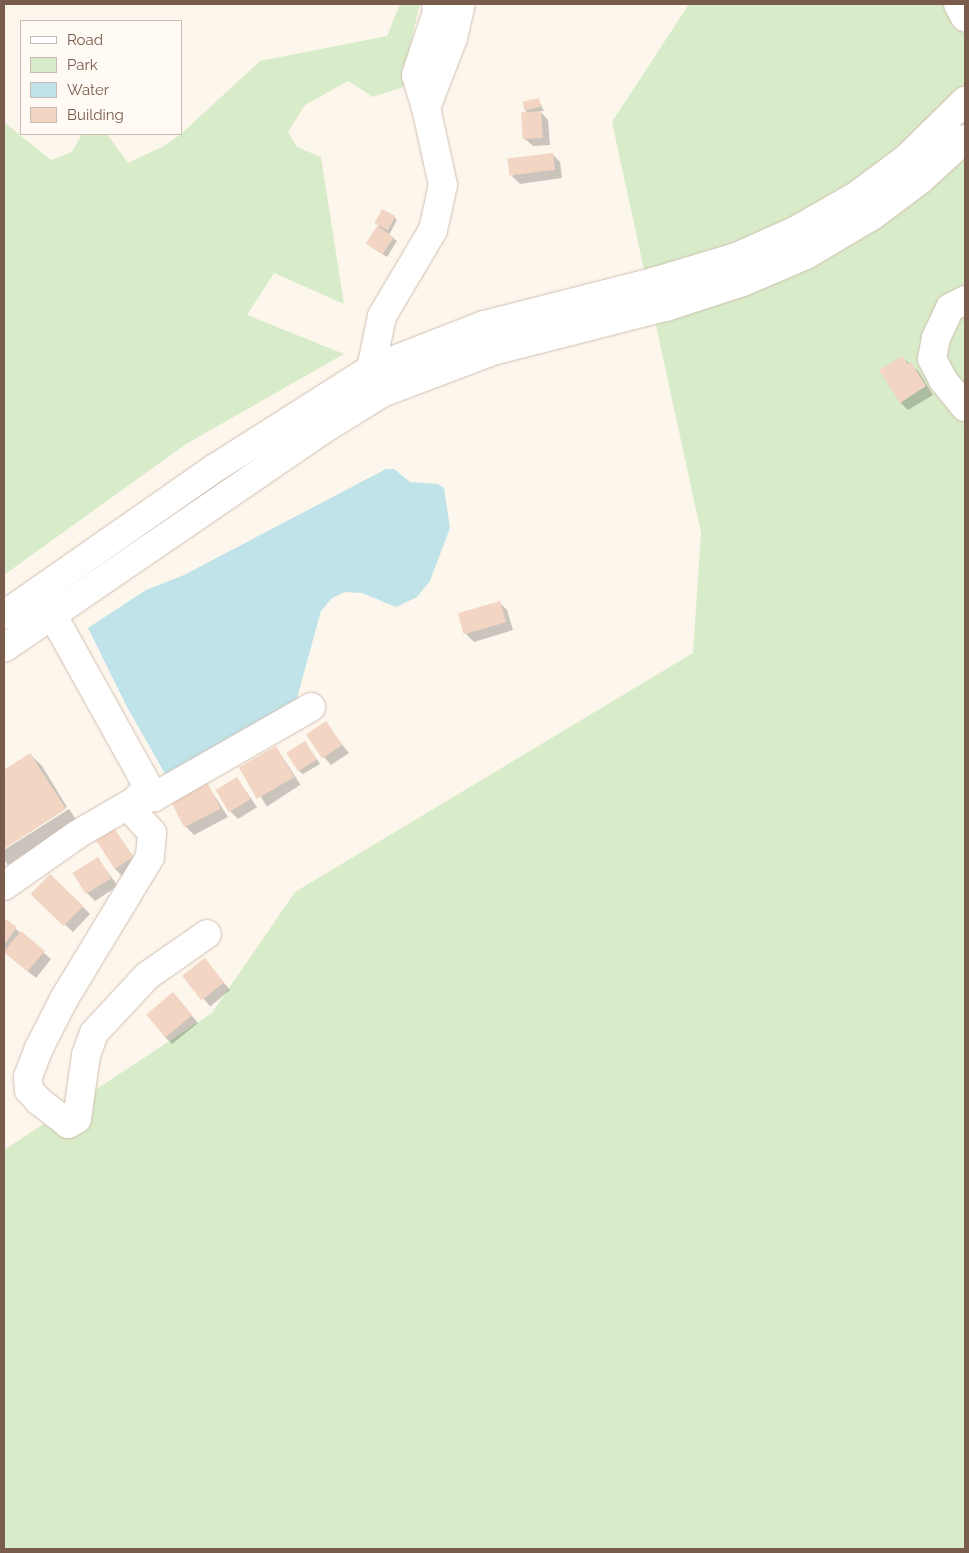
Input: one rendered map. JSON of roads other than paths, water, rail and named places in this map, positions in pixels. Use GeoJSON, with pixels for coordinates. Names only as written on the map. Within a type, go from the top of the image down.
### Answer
{"type":"FeatureCollection","features":[{"type":"Feature","properties":{"kind":"street"},"geometry":{"type":"LineString","coordinates":[[377,381],[382,316],[433,230],[443,185],[426,108],[416,75],[438,12],[436,4]]}},
{"type":"Feature","properties":{"kind":"street"},"geometry":{"type":"LineString","coordinates":[[426,108],[453,38],[460,4]]}},
{"type":"Feature","properties":{"kind":"street"},"geometry":{"type":"LineString","coordinates":[[4,615],[223,463],[484,325],[653,282],[736,257],[795,231],[856,196],[906,159],[965,100]]}},
{"type":"Feature","properties":{"kind":"street"},"geometry":{"type":"LineString","coordinates":[[4,648],[327,427],[377,381],[666,307],[743,282],[788,262],[872,216],[920,180],[965,139]]}},
{"type":"Feature","properties":{"kind":"street"},"geometry":{"type":"LineString","coordinates":[[965,300],[950,308],[936,338],[932,359],[943,380],[965,407]]}},
{"type":"Feature","properties":{"kind":"street"},"geometry":{"type":"LineString","coordinates":[[52,614],[154,798],[311,708]]}},
{"type":"Feature","properties":{"kind":"street"},"geometry":{"type":"LineString","coordinates":[[4,886],[78,834],[128,806],[140,796],[143,778]]}},
{"type":"Feature","properties":{"kind":"street"},"geometry":{"type":"LineString","coordinates":[[128,806],[152,833],[150,856],[64,999],[39,1048],[28,1077],[29,1090],[39,1101],[68,1124],[77,1120],[86,1055],[94,1033],[147,976],[207,934]]}},
{"type":"Feature","properties":{"kind":"water"},"geometry":{"type":"Polygon","coordinates":[[[386,469],[394,469],[410,482],[437,484],[444,488],[450,528],[430,581],[417,597],[396,607],[362,593],[345,592],[332,598],[321,611],[297,698],[263,724],[168,779],[127,707],[88,628],[146,590],[184,575],[386,469]]]}}]}
